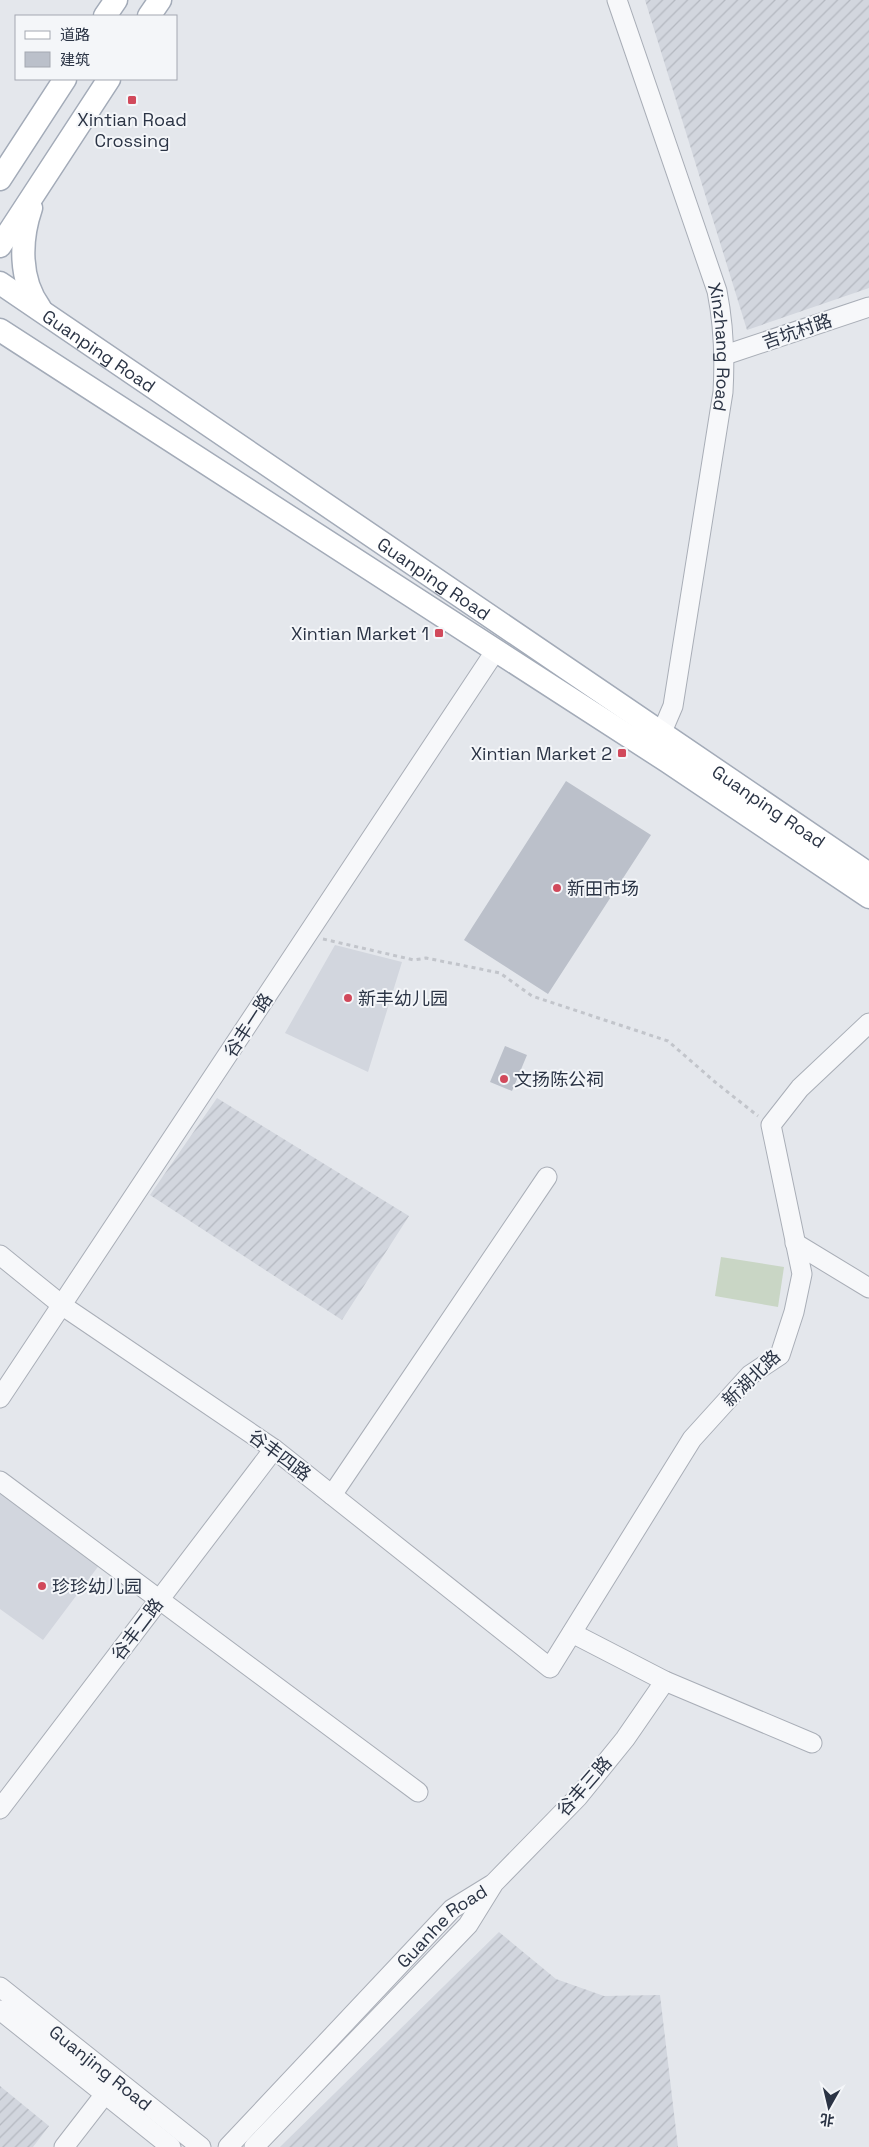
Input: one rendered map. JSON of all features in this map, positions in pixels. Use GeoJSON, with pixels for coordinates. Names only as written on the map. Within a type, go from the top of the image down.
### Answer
{"type":"FeatureCollection","features":[{"type":"Feature","properties":{"kind":"main road"},"geometry":{"type":"LineString","coordinates":[[106,15],[116,0]]}},
{"type":"Feature","properties":{"kind":"main road"},"geometry":{"type":"LineString","coordinates":[[150,15],[160,0]]}},
{"type":"Feature","properties":{"kind":"main road"},"geometry":{"type":"LineString","coordinates":[[0,179],[64,80]]}},
{"type":"Feature","properties":{"kind":"main road"},"geometry":{"type":"LineString","coordinates":[[0,246],[108,80]]}},
{"type":"Feature","properties":{"kind":"main road"},"geometry":{"type":"LineString","coordinates":[[38,188],[26,227],[24,270],[31,297],[42,311]]}},
{"type":"Feature","properties":{"kind":"main road","name":"Guanping Road"},"geometry":{"type":"LineString","coordinates":[[0,283],[869,874]]}},
{"type":"Feature","properties":{"kind":"main road","name":"Guanping Road"},"geometry":{"type":"LineString","coordinates":[[0,330],[659,756],[869,897]]}},
{"type":"Feature","properties":{"kind":"main road"},"geometry":{"type":"LineString","coordinates":[[0,349],[21,352],[47,360]]}},
{"type":"Feature","properties":{"kind":"street","name":"Xinzhang Road"},"geometry":{"type":"LineString","coordinates":[[617,0],[717,292],[724,323],[724,392],[673,706],[661,734]]}},
{"type":"Feature","properties":{"kind":"street","name":"吉坑村路"},"geometry":{"type":"LineString","coordinates":[[725,355],[869,307]]}},
{"type":"Feature","properties":{"kind":"street","name":"谷丰一路"},"geometry":{"type":"LineString","coordinates":[[0,1398],[63,1306],[496,650]]}},
{"type":"Feature","properties":{"kind":"street"},"geometry":{"type":"LineString","coordinates":[[771,1125],[800,1088],[869,1023]]}},
{"type":"Feature","properties":{"kind":"street","name":"新湖北路"},"geometry":{"type":"LineString","coordinates":[[550,1668],[692,1439],[750,1376],[780,1355],[794,1312],[802,1274],[771,1125]]}},
{"type":"Feature","properties":{"kind":"street"},"geometry":{"type":"LineString","coordinates":[[332,1495],[547,1176]]}},
{"type":"Feature","properties":{"kind":"street"},"geometry":{"type":"LineString","coordinates":[[795,1243],[869,1288]]}},
{"type":"Feature","properties":{"kind":"street","name":"谷丰四路"},"geometry":{"type":"LineString","coordinates":[[0,1256],[63,1306],[274,1449],[550,1668]]}},
{"type":"Feature","properties":{"kind":"street","name":"谷丰二路"},"geometry":{"type":"LineString","coordinates":[[0,1809],[274,1449]]}},
{"type":"Feature","properties":{"kind":"street"},"geometry":{"type":"LineString","coordinates":[[0,1482],[418,1792]]}},
{"type":"Feature","properties":{"kind":"street"},"geometry":{"type":"LineString","coordinates":[[572,1633],[665,1681],[812,1743]]}},
{"type":"Feature","properties":{"kind":"street","name":"谷丰三路"},"geometry":{"type":"LineString","coordinates":[[494,1883],[578,1797],[625,1739],[665,1681]]}},
{"type":"Feature","properties":{"kind":"street","name":"Guanhe Road"},"geometry":{"type":"LineString","coordinates":[[228,2147],[452,1909],[494,1883]]}},
{"type":"Feature","properties":{"kind":"street","name":"Guanhe Road"},"geometry":{"type":"LineString","coordinates":[[254,2147],[468,1924],[494,1883]]}},
{"type":"Feature","properties":{"kind":"street","name":"Guanjing Road"},"geometry":{"type":"LineString","coordinates":[[0,1987],[111,2088],[171,2147]]}},
{"type":"Feature","properties":{"kind":"street","name":"Guanjing Road"},"geometry":{"type":"LineString","coordinates":[[0,2010],[111,2088],[201,2147]]}},
{"type":"Feature","properties":{"kind":"street"},"geometry":{"type":"LineString","coordinates":[[64,2147],[111,2088]]}},
{"type":"Feature","properties":{"kind":"path"},"geometry":{"type":"LineString","coordinates":[[307,936],[414,960],[426,958],[500,973],[532,996],[668,1041],[715,1082],[771,1125]]}},
{"type":"Feature","properties":{"kind":"shaded area"},"geometry":{"type":"Polygon","coordinates":[[[645,0],[869,0],[869,288],[747,330],[645,0]]]}},
{"type":"Feature","properties":{"kind":"shaded area","name":"新丰幼儿园"},"geometry":{"type":"Polygon","coordinates":[[[335,945],[402,962],[368,1072],[285,1033],[335,945]]]}},
{"type":"Feature","properties":{"kind":"shaded area"},"geometry":{"type":"Polygon","coordinates":[[[217,1098],[409,1216],[342,1320],[150,1195],[217,1098]]]}},
{"type":"Feature","properties":{"kind":"shaded area","name":"珍珍幼儿园"},"geometry":{"type":"Polygon","coordinates":[[[0,1491],[100,1564],[43,1640],[0,1609],[0,1491]]]}},
{"type":"Feature","properties":{"kind":"shaded area"},"geometry":{"type":"Polygon","coordinates":[[[499,1932],[556,1979],[604,1996],[660,1995],[678,2147],[280,2147],[499,1932]]]}},
{"type":"Feature","properties":{"kind":"shaded area"},"geometry":{"type":"Polygon","coordinates":[[[0,2086],[49,2126],[33,2147],[0,2147],[0,2086]]]}},
{"type":"Feature","properties":{"kind":"green space"},"geometry":{"type":"Polygon","coordinates":[[[721,1257],[784,1267],[778,1307],[715,1296],[721,1257]]]}},
{"type":"Feature","properties":{"kind":"building","name":"新田市场"},"geometry":{"type":"Polygon","coordinates":[[[566,781],[651,835],[548,994],[464,940],[566,781]]]}},
{"type":"Feature","properties":{"kind":"building"},"geometry":{"type":"Polygon","coordinates":[[[505,1046],[527,1055],[512,1091],[490,1082],[505,1046]]]}},
{"type":"Feature","properties":{"kind":"place","name":"Xintian Road Crossing"},"geometry":{"type":"Point","coordinates":[132,100]}},
{"type":"Feature","properties":{"kind":"place","name":"Xintian Market 1"},"geometry":{"type":"Point","coordinates":[439,633]}},
{"type":"Feature","properties":{"kind":"place","name":"Xintian Market 2"},"geometry":{"type":"Point","coordinates":[622,753]}},
{"type":"Feature","properties":{"kind":"place","name":"新田市场"},"geometry":{"type":"Point","coordinates":[557,888]}},
{"type":"Feature","properties":{"kind":"place","name":"新丰幼儿园"},"geometry":{"type":"Point","coordinates":[348,998]}},
{"type":"Feature","properties":{"kind":"place","name":"文扬陈公祠"},"geometry":{"type":"Point","coordinates":[504,1079]}},
{"type":"Feature","properties":{"kind":"place","name":"珍珍幼儿园"},"geometry":{"type":"Point","coordinates":[42,1586]}}]}
